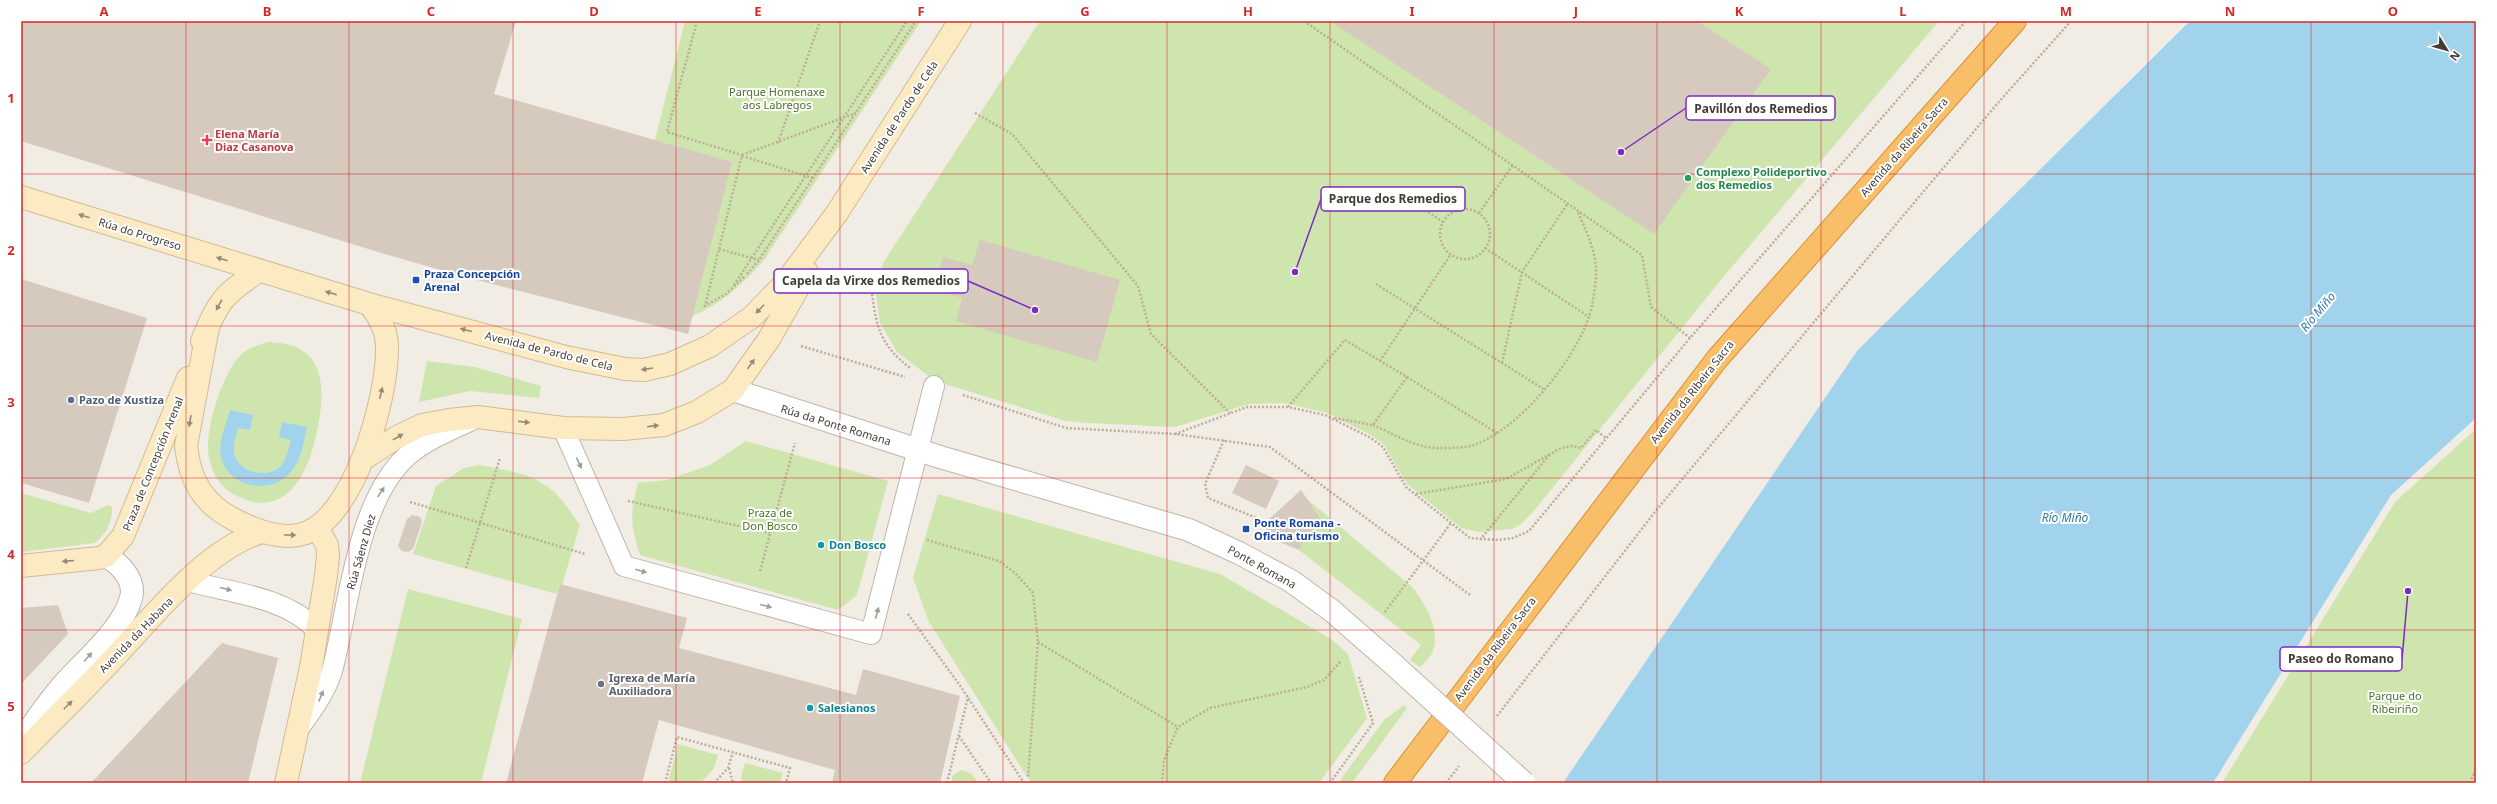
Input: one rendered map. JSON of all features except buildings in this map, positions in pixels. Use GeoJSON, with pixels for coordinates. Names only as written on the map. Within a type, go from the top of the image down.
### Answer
{"type":"FeatureCollection","features":[{"type":"Feature","properties":{"kind":"highway","name":"Avenida da Ribeira Sacra"},"geometry":{"type":"LineString","coordinates":[[1394,783],[1716,359],[2015,21]]}},
{"type":"Feature","properties":{"kind":"street","name":"Avenida de Pardo de Cela"},"geometry":{"type":"LineString","coordinates":[[369,304],[566,357],[624,369],[644,370],[670,364],[710,346],[752,318],[785,283],[837,213],[960,21]]}},
{"type":"Feature","properties":{"kind":"street","name":"Rúa do Progreso"},"geometry":{"type":"LineString","coordinates":[[21,197],[259,271]]}},
{"type":"Feature","properties":{"kind":"street","name":"Avenida de Pardo de Cela"},"geometry":{"type":"LineString","coordinates":[[365,458],[397,437],[422,425],[478,417],[563,428],[623,430],[664,424],[697,412],[733,390],[769,339],[837,213]]}},
{"type":"Feature","properties":{"kind":"street"},"geometry":{"type":"LineString","coordinates":[[259,271],[369,304]]}},
{"type":"Feature","properties":{"kind":"street","name":"Praza de Concepción Arenal"},"geometry":{"type":"LineString","coordinates":[[106,556],[118,545],[132,518],[208,327],[220,301],[239,284],[259,271]]}},
{"type":"Feature","properties":{"kind":"street","name":"Praza de Concepción Arenal"},"geometry":{"type":"LineString","coordinates":[[208,327],[186,446],[188,464],[198,490],[212,505],[230,518],[262,532],[299,535],[317,527],[337,506],[355,479],[365,458],[384,376],[387,346],[380,317],[369,304]]}},
{"type":"Feature","properties":{"kind":"street","name":"Rúa da Ponte Romana"},"geometry":{"type":"LineString","coordinates":[[733,390],[940,458]]}},
{"type":"Feature","properties":{"kind":"street","name":"Ponte Romana"},"geometry":{"type":"LineString","coordinates":[[940,458],[1189,530],[1239,553],[1291,581],[1331,610],[1524,783]]}},
{"type":"Feature","properties":{"kind":"street","name":"Rúa Sáenz Díez"},"geometry":{"type":"LineString","coordinates":[[286,783],[317,630],[328,556],[327,545],[317,527]]}},
{"type":"Feature","properties":{"kind":"street","name":"Avenida da Habana"},"geometry":{"type":"LineString","coordinates":[[21,753],[188,581],[218,553],[247,537],[262,532]]}},
{"type":"Feature","properties":{"kind":"street"},"geometry":{"type":"LineString","coordinates":[[21,566],[106,556],[126,574],[131,587],[131,597],[120,620],[61,687],[21,743]]}},
{"type":"Feature","properties":{"kind":"lane"},"geometry":{"type":"LineString","coordinates":[[563,428],[593,492],[624,566],[871,634],[885,584],[934,386]]}},
{"type":"Feature","properties":{"kind":"lane","name":"Rúa Sáenz Díez"},"geometry":{"type":"LineString","coordinates":[[298,728],[318,703],[331,672],[358,555],[376,499],[406,457],[430,439],[478,417]]}},
{"type":"Feature","properties":{"kind":"lane"},"geometry":{"type":"LineString","coordinates":[[188,581],[220,588],[280,606],[309,622],[317,630]]}},
{"type":"Feature","properties":{"kind":"path"},"geometry":{"type":"LineString","coordinates":[[697,21],[667,132],[813,178]]}},
{"type":"Feature","properties":{"kind":"path"},"geometry":{"type":"LineString","coordinates":[[778,143],[820,21]]}},
{"type":"Feature","properties":{"kind":"path"},"geometry":{"type":"LineString","coordinates":[[732,331],[732,288],[907,21]]}},
{"type":"Feature","properties":{"kind":"path"},"geometry":{"type":"LineString","coordinates":[[742,156],[705,306],[732,288],[759,260],[916,21]]}},
{"type":"Feature","properties":{"kind":"path"},"geometry":{"type":"LineString","coordinates":[[1304,21],[1642,254],[1651,307],[1690,338]]}},
{"type":"Feature","properties":{"kind":"path"},"geometry":{"type":"LineString","coordinates":[[1332,418],[1371,438],[1383,446],[1406,487],[1470,538],[1480,540],[1513,538],[1529,531],[1690,338],[1966,21]]}},
{"type":"Feature","properties":{"kind":"path"},"geometry":{"type":"LineString","coordinates":[[1494,720],[1668,496],[1992,110],[2071,21]]}},
{"type":"Feature","properties":{"kind":"path"},"geometry":{"type":"LineString","coordinates":[[742,156],[856,113]]}},
{"type":"Feature","properties":{"kind":"path"},"geometry":{"type":"LineString","coordinates":[[975,113],[1012,134],[1138,286],[1151,334],[1230,413]]}},
{"type":"Feature","properties":{"kind":"path"},"geometry":{"type":"LineString","coordinates":[[1479,213],[1513,165]]}},
{"type":"Feature","properties":{"kind":"path"},"geometry":{"type":"LineString","coordinates":[[1502,363],[1522,272],[1568,204]]}},
{"type":"Feature","properties":{"kind":"path"},"geometry":{"type":"LineString","coordinates":[[1175,434],[1247,407],[1288,407],[1332,418],[1373,425],[1421,446],[1441,448],[1472,445],[1497,433],[1522,414],[1545,390],[1580,335],[1589,317],[1596,275],[1594,248],[1577,209]]}},
{"type":"Feature","properties":{"kind":"path"},"geometry":{"type":"LineString","coordinates":[[1425,210],[1443,222]]}},
{"type":"Feature","properties":{"kind":"path"},"geometry":{"type":"LineString","coordinates":[[1458,210],[1474,210],[1479,213],[1489,228],[1489,237],[1485,248],[1475,256],[1467,258],[1451,254],[1441,242],[1440,234],[1443,222],[1451,213],[1458,210]]}},
{"type":"Feature","properties":{"kind":"path"},"geometry":{"type":"LineString","coordinates":[[1485,248],[1589,317]]}},
{"type":"Feature","properties":{"kind":"path"},"geometry":{"type":"LineString","coordinates":[[718,249],[759,260]]}},
{"type":"Feature","properties":{"kind":"path"},"geometry":{"type":"LineString","coordinates":[[1380,361],[1451,254]]}},
{"type":"Feature","properties":{"kind":"path"},"geometry":{"type":"LineString","coordinates":[[1376,284],[1545,390]]}},
{"type":"Feature","properties":{"kind":"path"},"geometry":{"type":"LineString","coordinates":[[872,294],[877,326],[894,355],[934,386]]}},
{"type":"Feature","properties":{"kind":"path"},"geometry":{"type":"LineString","coordinates":[[769,339],[805,346],[1066,428],[1175,434],[1270,447],[1470,595]]}},
{"type":"Feature","properties":{"kind":"path"},"geometry":{"type":"LineString","coordinates":[[1288,407],[1345,340],[1497,433]]}},
{"type":"Feature","properties":{"kind":"path"},"geometry":{"type":"LineString","coordinates":[[1373,425],[1407,377]]}},
{"type":"Feature","properties":{"kind":"path"},"geometry":{"type":"LineString","coordinates":[[752,602],[804,414]]}},
{"type":"Feature","properties":{"kind":"path"},"geometry":{"type":"LineString","coordinates":[[1416,494],[1506,479],[1552,452],[1571,446],[1581,448],[1596,430],[1606,438]]}},
{"type":"Feature","properties":{"kind":"path"},"geometry":{"type":"LineString","coordinates":[[1224,440],[1205,484],[1208,498],[1258,519]]}},
{"type":"Feature","properties":{"kind":"path"},"geometry":{"type":"LineString","coordinates":[[1480,540],[1552,452]]}},
{"type":"Feature","properties":{"kind":"path"},"geometry":{"type":"LineString","coordinates":[[466,568],[500,458]]}},
{"type":"Feature","properties":{"kind":"path"},"geometry":{"type":"LineString","coordinates":[[593,492],[770,533]]}},
{"type":"Feature","properties":{"kind":"path"},"geometry":{"type":"LineString","coordinates":[[406,501],[481,522],[624,566]]}},
{"type":"Feature","properties":{"kind":"path"},"geometry":{"type":"LineString","coordinates":[[1385,612],[1451,524]]}},
{"type":"Feature","properties":{"kind":"path"},"geometry":{"type":"LineString","coordinates":[[897,532],[999,561],[1015,573],[1033,593],[1038,642],[1028,778]]}},
{"type":"Feature","properties":{"kind":"path"},"geometry":{"type":"LineString","coordinates":[[885,584],[968,697],[1024,783]]}},
{"type":"Feature","properties":{"kind":"path"},"geometry":{"type":"LineString","coordinates":[[1038,642],[1178,727]]}},
{"type":"Feature","properties":{"kind":"path"},"geometry":{"type":"LineString","coordinates":[[1162,783],[1164,760],[1178,727],[1210,708],[1307,687],[1324,680],[1344,659]]}},
{"type":"Feature","properties":{"kind":"path"},"geometry":{"type":"LineString","coordinates":[[1330,783],[1373,723],[1358,674]]}},
{"type":"Feature","properties":{"kind":"path"},"geometry":{"type":"LineString","coordinates":[[947,783],[968,697]]}},
{"type":"Feature","properties":{"kind":"path"},"geometry":{"type":"LineString","coordinates":[[959,736],[991,783]]}},
{"type":"Feature","properties":{"kind":"path"},"geometry":{"type":"LineString","coordinates":[[665,783],[677,737],[790,768],[786,783]]}},
{"type":"Feature","properties":{"kind":"path"},"geometry":{"type":"LineString","coordinates":[[714,783],[728,768],[733,752]]}},
{"type":"Feature","properties":{"kind":"path"},"geometry":{"type":"LineString","coordinates":[[1446,783],[1460,764]]}},
{"type":"Feature","properties":{"kind":"path"},"geometry":{"type":"LineString","coordinates":[[728,768],[733,783]]}},
{"type":"Feature","properties":{"kind":"path"},"geometry":{"type":"LineString","coordinates":[[2470,783],[2476,769]]}},
{"type":"Feature","properties":{"kind":"green space","name":"Parque Homenaxe aos Labregos"},"geometry":{"type":"Polygon","coordinates":[[[685,21],[921,21],[764,260],[748,277],[713,306],[692,316],[731,162],[655,140],[685,21]]]}},
{"type":"Feature","properties":{"kind":"green space"},"geometry":{"type":"Polygon","coordinates":[[[1040,21],[1939,21],[1720,281],[1533,512],[1521,524],[1512,529],[1479,532],[1461,528],[1407,484],[1384,445],[1373,436],[1327,413],[1284,403],[1249,404],[1175,427],[1066,421],[935,381],[897,352],[880,323],[876,294],[883,263],[1040,21]]]}},
{"type":"Feature","properties":{"kind":"green space"},"geometry":{"type":"Polygon","coordinates":[[[268,342],[287,344],[301,350],[311,358],[317,368],[321,395],[318,426],[314,443],[302,475],[293,488],[282,497],[268,502],[252,501],[233,494],[223,486],[212,468],[208,455],[208,438],[218,397],[229,371],[236,360],[243,353],[255,346],[268,342]]]}},
{"type":"Feature","properties":{"kind":"green space"},"geometry":{"type":"Polygon","coordinates":[[[427,361],[475,367],[541,386],[539,398],[470,391],[419,402],[427,361]]]}},
{"type":"Feature","properties":{"kind":"green space","name":"Parque do Ribeiriño"},"geometry":{"type":"Polygon","coordinates":[[[2476,429],[2476,783],[2222,783],[2395,502],[2476,429]]]}},
{"type":"Feature","properties":{"kind":"green space","name":"Praza de Don Bosco"},"geometry":{"type":"Polygon","coordinates":[[[746,441],[888,481],[857,595],[838,610],[640,555],[634,535],[632,519],[632,511],[638,483],[667,480],[710,465],[746,441]]]}},
{"type":"Feature","properties":{"kind":"green space"},"geometry":{"type":"Polygon","coordinates":[[[479,465],[518,473],[537,480],[553,491],[561,499],[580,525],[562,585],[560,584],[557,594],[413,554],[436,486],[464,468],[479,465]]]}},
{"type":"Feature","properties":{"kind":"green space"},"geometry":{"type":"Polygon","coordinates":[[[21,493],[91,513],[107,505],[112,507],[110,523],[102,536],[94,543],[21,552],[21,493]]]}},
{"type":"Feature","properties":{"kind":"green space"},"geometry":{"type":"Polygon","coordinates":[[[938,494],[1220,574],[1331,639],[1348,654],[1367,718],[1319,783],[1031,783],[929,622],[913,578],[938,494]]]}},
{"type":"Feature","properties":{"kind":"green space"},"geometry":{"type":"Polygon","coordinates":[[[1307,499],[1412,587],[1422,601],[1431,618],[1435,636],[1435,645],[1428,659],[1420,667],[1410,660],[1421,645],[1299,550],[1307,534],[1323,522],[1307,499]]]}},
{"type":"Feature","properties":{"kind":"green space"},"geometry":{"type":"Polygon","coordinates":[[[408,589],[522,619],[481,783],[360,783],[408,589]]]}},
{"type":"Feature","properties":{"kind":"green space"},"geometry":{"type":"Polygon","coordinates":[[[1404,705],[1407,708],[1352,783],[1338,783],[1384,720],[1404,705]]]}},
{"type":"Feature","properties":{"kind":"green space"},"geometry":{"type":"Polygon","coordinates":[[[678,744],[718,755],[714,768],[701,783],[668,783],[678,744]]]}},
{"type":"Feature","properties":{"kind":"green space"},"geometry":{"type":"Polygon","coordinates":[[[745,763],[783,773],[780,783],[742,783],[741,778],[745,763]]]}},
{"type":"Feature","properties":{"kind":"green space"},"geometry":{"type":"Polygon","coordinates":[[[962,770],[972,774],[978,783],[951,783],[953,775],[962,770]]]}},
{"type":"Feature","properties":{"kind":"water","name":"Río Miño"},"geometry":{"type":"Polygon","coordinates":[[[2190,21],[2476,21],[2476,418],[2391,495],[2213,783],[1563,783],[1857,351],[2190,21]]]}},
{"type":"Feature","properties":{"kind":"water"},"geometry":{"type":"Polygon","coordinates":[[[230,410],[253,415],[250,430],[238,428],[234,452],[239,464],[250,471],[257,473],[276,470],[284,461],[291,440],[279,437],[282,422],[307,427],[299,459],[288,475],[280,481],[270,485],[260,486],[250,485],[240,481],[232,475],[225,467],[220,451],[221,439],[230,410]]]}},
{"type":"Feature","properties":{"kind":"place","name":"Elena María Diaz Casanova"},"geometry":{"type":"Point","coordinates":[207,140]}},
{"type":"Feature","properties":{"kind":"place","name":"Pavillón dos Remedios"},"geometry":{"type":"Point","coordinates":[1621,152]}},
{"type":"Feature","properties":{"kind":"place","name":"Complexo Polideportivo dos Remedios"},"geometry":{"type":"Point","coordinates":[1688,178]}},
{"type":"Feature","properties":{"kind":"place","name":"Parque dos Remedios"},"geometry":{"type":"Point","coordinates":[1295,272]}},
{"type":"Feature","properties":{"kind":"place","name":"Praza Concepción Arenal"},"geometry":{"type":"Point","coordinates":[416,280]}},
{"type":"Feature","properties":{"kind":"place","name":"Capela da Virxe dos Remedios"},"geometry":{"type":"Point","coordinates":[1035,310]}},
{"type":"Feature","properties":{"kind":"place","name":"Pazo de Xustiza"},"geometry":{"type":"Point","coordinates":[71,400]}},
{"type":"Feature","properties":{"kind":"place","name":"Ponte Romana - Oficina turismo"},"geometry":{"type":"Point","coordinates":[1246,529]}},
{"type":"Feature","properties":{"kind":"place","name":"Don Bosco"},"geometry":{"type":"Point","coordinates":[821,545]}},
{"type":"Feature","properties":{"kind":"place","name":"Paseo do Romano"},"geometry":{"type":"Point","coordinates":[2408,591]}},
{"type":"Feature","properties":{"kind":"place","name":"Igrexa de María Auxiliadora"},"geometry":{"type":"Point","coordinates":[601,684]}},
{"type":"Feature","properties":{"kind":"place","name":"Salesianos"},"geometry":{"type":"Point","coordinates":[810,708]}}]}
